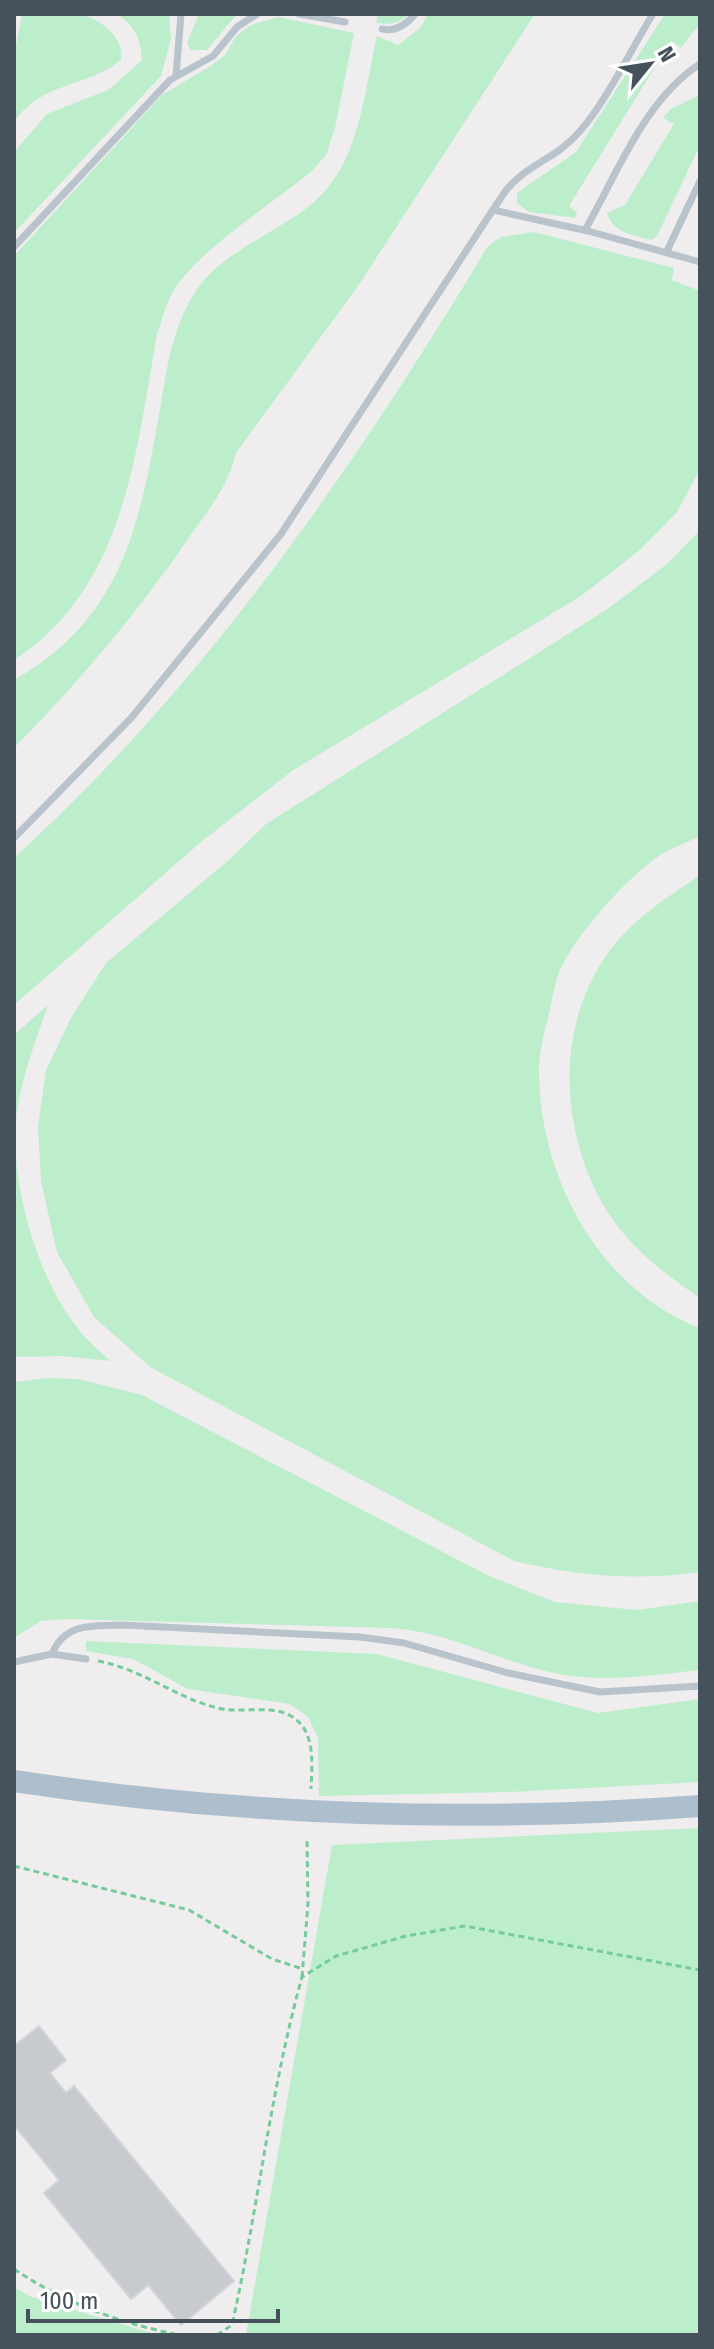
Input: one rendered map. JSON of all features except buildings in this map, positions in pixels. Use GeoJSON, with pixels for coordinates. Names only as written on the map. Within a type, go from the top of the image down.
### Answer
{"type":"FeatureCollection","features":[{"type":"Feature","properties":{"kind":"main road"},"geometry":{"type":"LineString","coordinates":[[14,1781],[192,1801],[357,1812],[534,1813],[700,1806]]}},
{"type":"Feature","properties":{"kind":"lane"},"geometry":{"type":"LineString","coordinates":[[176,76],[181,14]]}},
{"type":"Feature","properties":{"kind":"lane"},"geometry":{"type":"LineString","coordinates":[[14,247],[176,76],[213,56],[237,27],[257,14]]}},
{"type":"Feature","properties":{"kind":"lane"},"geometry":{"type":"LineString","coordinates":[[299,14],[345,22]]}},
{"type":"Feature","properties":{"kind":"lane"},"geometry":{"type":"LineString","coordinates":[[382,29],[390,30],[407,24],[415,14]]}},
{"type":"Feature","properties":{"kind":"lane"},"geometry":{"type":"LineString","coordinates":[[14,838],[132,717],[281,534],[520,172],[562,150],[583,129],[653,14]]}},
{"type":"Feature","properties":{"kind":"lane"},"geometry":{"type":"LineString","coordinates":[[585,230],[653,111],[680,77],[700,64]]}},
{"type":"Feature","properties":{"kind":"lane"},"geometry":{"type":"LineString","coordinates":[[667,251],[700,181]]}},
{"type":"Feature","properties":{"kind":"lane"},"geometry":{"type":"LineString","coordinates":[[493,210],[585,230],[700,262]]}},
{"type":"Feature","properties":{"kind":"lane"},"geometry":{"type":"LineString","coordinates":[[52,1654],[59,1639],[70,1630],[123,1625],[360,1637],[404,1643],[508,1673],[600,1692],[700,1686]]}},
{"type":"Feature","properties":{"kind":"lane"},"geometry":{"type":"LineString","coordinates":[[14,1662],[52,1654],[86,1659]]}},
{"type":"Feature","properties":{"kind":"path"},"geometry":{"type":"LineString","coordinates":[[86,1659],[128,1667],[203,1705],[235,1713],[268,1711],[290,1715],[312,1745],[311,1789]]}},
{"type":"Feature","properties":{"kind":"path"},"geometry":{"type":"LineString","coordinates":[[217,2335],[232,2325],[255,2222],[280,2058],[302,1977],[307,1839]]}},
{"type":"Feature","properties":{"kind":"path"},"geometry":{"type":"LineString","coordinates":[[14,1866],[189,1910],[272,1959],[303,1969]]}},
{"type":"Feature","properties":{"kind":"path"},"geometry":{"type":"LineString","coordinates":[[302,1977],[336,1956],[406,1936],[465,1926],[700,1970]]}},
{"type":"Feature","properties":{"kind":"path"},"geometry":{"type":"LineString","coordinates":[[14,2269],[50,2293],[138,2327],[179,2335]]}},
{"type":"Feature","properties":{"kind":"green space"},"geometry":{"type":"Polygon","coordinates":[[[72,13],[87,16],[102,24],[115,37],[121,60],[94,76],[38,99],[14,122],[14,56],[22,14],[72,13]]]}},
{"type":"Feature","properties":{"kind":"green space"},"geometry":{"type":"Polygon","coordinates":[[[117,14],[169,14],[171,39],[161,76],[14,233],[14,152],[47,114],[110,89],[142,60],[136,34],[117,14]]]}},
{"type":"Feature","properties":{"kind":"green space"},"geometry":{"type":"Polygon","coordinates":[[[199,14],[237,14],[207,50],[190,50],[187,43],[199,14]]]}},
{"type":"Feature","properties":{"kind":"green space"},"geometry":{"type":"Polygon","coordinates":[[[378,14],[409,14],[397,22],[386,24],[376,23],[378,14]]]}},
{"type":"Feature","properties":{"kind":"green space"},"geometry":{"type":"Polygon","coordinates":[[[428,14],[535,14],[358,286],[236,453],[222,489],[201,521],[104,649],[14,748],[14,680],[51,655],[80,627],[103,597],[121,564],[144,490],[171,349],[180,321],[194,294],[205,279],[234,254],[299,213],[329,186],[351,147],[377,36],[398,45],[420,28],[428,14]]]}},
{"type":"Feature","properties":{"kind":"green space"},"geometry":{"type":"Polygon","coordinates":[[[665,14],[700,14],[700,23],[681,48],[671,41],[569,206],[577,212],[575,218],[529,212],[517,203],[517,193],[576,152],[665,14]]]}},
{"type":"Feature","properties":{"kind":"green space"},"geometry":{"type":"Polygon","coordinates":[[[278,17],[354,33],[335,128],[326,155],[312,171],[202,257],[175,288],[157,334],[132,470],[102,557],[80,595],[51,630],[14,660],[14,256],[162,95],[226,54],[235,37],[251,25],[278,17]]]}},
{"type":"Feature","properties":{"kind":"green space"},"geometry":{"type":"Polygon","coordinates":[[[700,95],[700,145],[657,236],[651,240],[619,229],[607,213],[625,205],[674,124],[663,118],[672,108],[700,95]]]}},
{"type":"Feature","properties":{"kind":"green space"},"geometry":{"type":"Polygon","coordinates":[[[534,232],[674,268],[672,280],[700,291],[700,469],[677,512],[641,549],[581,596],[292,771],[201,842],[14,1005],[14,858],[151,719],[273,569],[385,411],[488,246],[501,237],[534,232]]]}},
{"type":"Feature","properties":{"kind":"green space"},"geometry":{"type":"Polygon","coordinates":[[[700,530],[700,836],[666,852],[644,867],[603,908],[578,940],[557,978],[539,1067],[542,1114],[551,1153],[564,1190],[582,1226],[605,1258],[633,1287],[664,1310],[700,1328],[700,1572],[653,1576],[584,1573],[514,1561],[150,1367],[94,1317],[57,1252],[41,1181],[38,1127],[46,1070],[72,1016],[106,963],[230,859],[266,824],[606,610],[667,564],[700,530]]]}},
{"type":"Feature","properties":{"kind":"green space"},"geometry":{"type":"Polygon","coordinates":[[[700,875],[700,1298],[637,1248],[607,1211],[591,1181],[580,1149],[572,1116],[570,1082],[578,1014],[608,953],[639,919],[700,875]]]}},
{"type":"Feature","properties":{"kind":"green space"},"geometry":{"type":"Polygon","coordinates":[[[48,1005],[18,1105],[15,1131],[20,1190],[36,1250],[61,1304],[76,1326],[110,1361],[63,1356],[14,1357],[14,1035],[48,1005]]]}},
{"type":"Feature","properties":{"kind":"green space"},"geometry":{"type":"Polygon","coordinates":[[[48,1378],[78,1379],[142,1395],[489,1576],[555,1602],[637,1610],[700,1601],[700,1670],[615,1678],[564,1675],[436,1636],[391,1628],[67,1619],[41,1621],[14,1638],[14,1382],[48,1378]]]}},
{"type":"Feature","properties":{"kind":"green space"},"geometry":{"type":"Polygon","coordinates":[[[86,1641],[377,1654],[598,1713],[700,1699],[700,1782],[511,1792],[319,1796],[318,1738],[308,1717],[290,1704],[188,1689],[133,1659],[86,1651],[86,1641]]]}},
{"type":"Feature","properties":{"kind":"green space"},"geometry":{"type":"Polygon","coordinates":[[[700,1828],[700,2335],[246,2335],[332,1845],[700,1828]]]}},
{"type":"Feature","properties":{"kind":"green space"},"geometry":{"type":"Polygon","coordinates":[[[14,2287],[29,2296],[158,2335],[14,2335],[14,2287]]]}}]}
